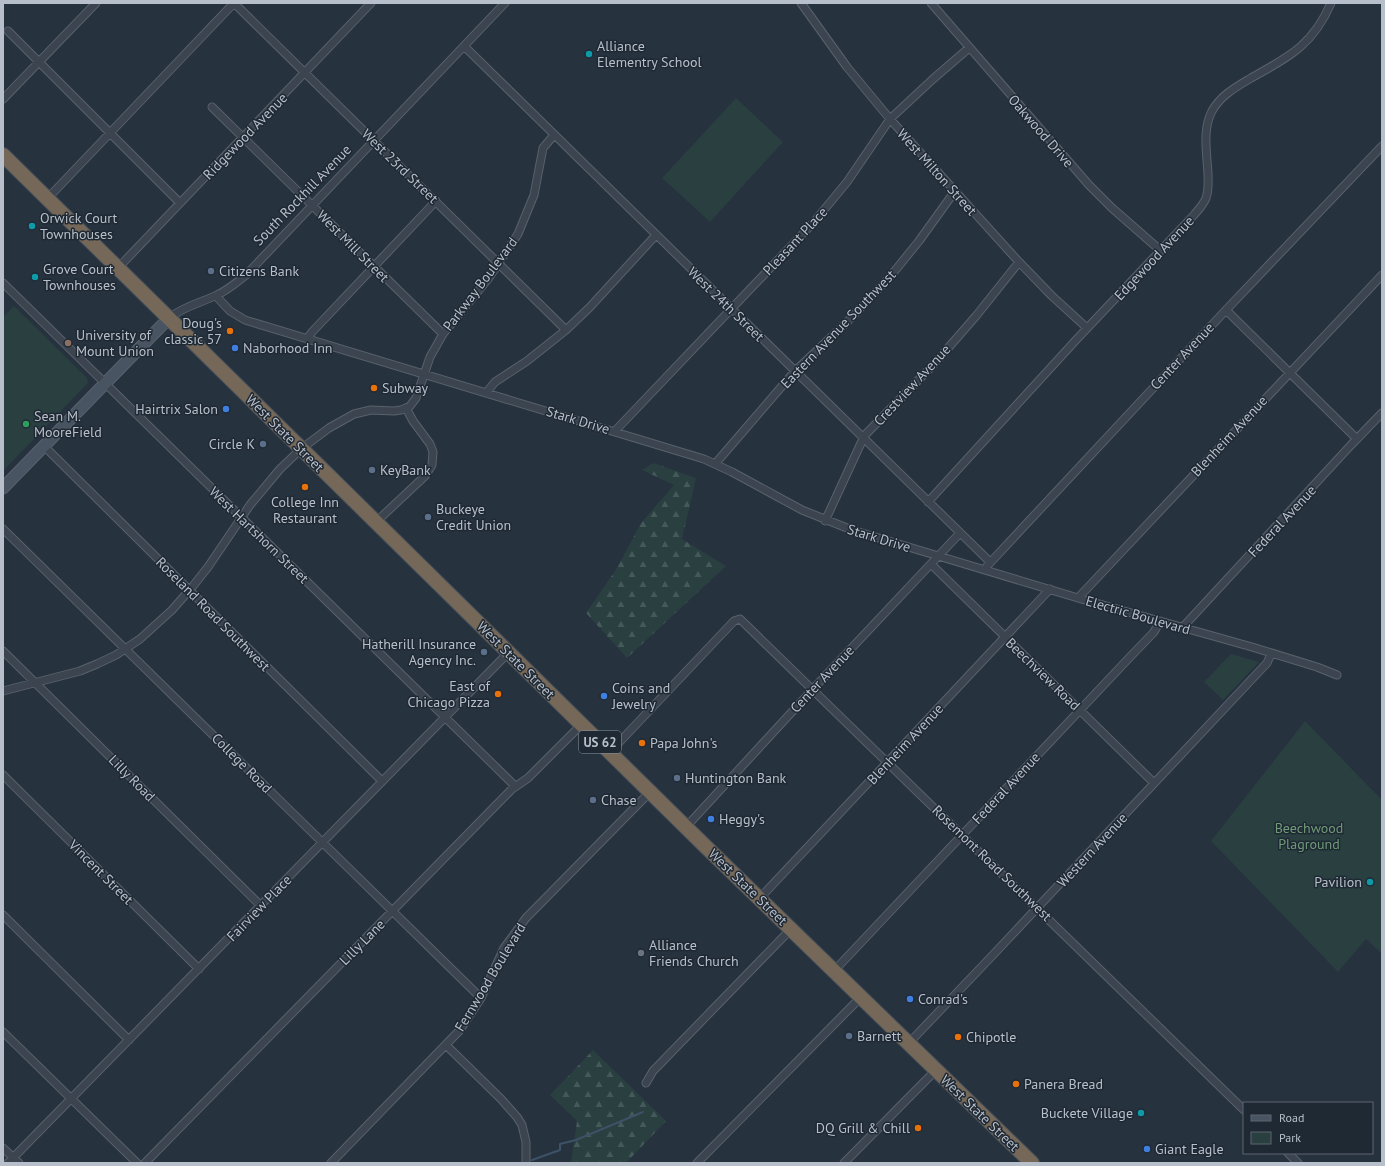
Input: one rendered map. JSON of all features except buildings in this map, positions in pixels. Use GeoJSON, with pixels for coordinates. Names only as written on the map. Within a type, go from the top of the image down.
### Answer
{"type":"FeatureCollection","features":[{"type":"Feature","properties":{"kind":"highway","name":"West State Street"},"geometry":{"type":"LineString","coordinates":[[3,155],[650,792],[1032,1163]]}},
{"type":"Feature","properties":{"kind":"street"},"geometry":{"type":"LineString","coordinates":[[3,99],[96,3]]}},
{"type":"Feature","properties":{"kind":"street"},"geometry":{"type":"LineString","coordinates":[[47,198],[234,3]]}},
{"type":"Feature","properties":{"kind":"street","name":"West 23rd Street"},"geometry":{"type":"LineString","coordinates":[[234,3],[566,330]]}},
{"type":"Feature","properties":{"kind":"street","name":"Ridgewood Avenue"},"geometry":{"type":"LineString","coordinates":[[118,268],[371,3]]}},
{"type":"Feature","properties":{"kind":"street","name":"South Rockhill Avenue"},"geometry":{"type":"LineString","coordinates":[[3,488],[169,318],[180,310],[216,296],[229,288],[246,274],[505,3]]}},
{"type":"Feature","properties":{"kind":"street","name":"West Milton Street"},"geometry":{"type":"LineString","coordinates":[[801,3],[847,67],[890,119],[1019,262],[1052,296],[1087,328]]}},
{"type":"Feature","properties":{"kind":"street","name":"Oakwood Drive"},"geometry":{"type":"LineString","coordinates":[[931,3],[1094,190],[1112,208],[1160,250]]}},
{"type":"Feature","properties":{"kind":"street","name":"Edgewood Avenue"},"geometry":{"type":"LineString","coordinates":[[928,502],[1087,328],[1194,215],[1207,196],[1208,183],[1206,132],[1212,110],[1231,90],[1286,59],[1303,46],[1315,32],[1331,3]]}},
{"type":"Feature","properties":{"kind":"street"},"geometry":{"type":"LineString","coordinates":[[8,32],[180,203]]}},
{"type":"Feature","properties":{"kind":"street","name":"West 24th Street"},"geometry":{"type":"LineString","coordinates":[[464,46],[990,562]]}},
{"type":"Feature","properties":{"kind":"street","name":"Pleasant Place"},"geometry":{"type":"LineString","coordinates":[[614,431],[814,222],[833,200],[860,164],[890,119],[969,48]]}},
{"type":"Feature","properties":{"kind":"street","name":"West Mill Street"},"geometry":{"type":"LineString","coordinates":[[212,107],[443,334]]}},
{"type":"Feature","properties":{"kind":"street","name":"Parkway Boulevard"},"geometry":{"type":"LineString","coordinates":[[406,408],[416,398],[430,357],[443,334],[499,264],[518,234],[536,186],[543,148],[554,135]]}},
{"type":"Feature","properties":{"kind":"street","name":"Center Avenue"},"geometry":{"type":"LineString","coordinates":[[985,569],[1226,310],[1382,146]]}},
{"type":"Feature","properties":{"kind":"street","name":"Eastern Avenue Southwest"},"geometry":{"type":"LineString","coordinates":[[715,464],[795,371],[846,323],[889,278],[918,242],[955,191]]}},
{"type":"Feature","properties":{"kind":"street"},"geometry":{"type":"LineString","coordinates":[[307,339],[436,201]]}},
{"type":"Feature","properties":{"kind":"street"},"geometry":{"type":"LineString","coordinates":[[486,393],[495,382],[527,361],[566,330],[590,307],[656,235]]}},
{"type":"Feature","properties":{"kind":"street","name":"Crestview Avenue"},"geometry":{"type":"LineString","coordinates":[[825,521],[863,438],[976,316],[1019,262]]}},
{"type":"Feature","properties":{"kind":"street","name":"Blenheim Avenue"},"geometry":{"type":"LineString","coordinates":[[1078,598],[1382,275]]}},
{"type":"Feature","properties":{"kind":"street","name":"West Hartshorn Street"},"geometry":{"type":"LineString","coordinates":[[3,283],[515,786]]}},
{"type":"Feature","properties":{"kind":"street","name":"Stark Drive"},"geometry":{"type":"LineString","coordinates":[[216,296],[237,316],[246,320],[697,457],[715,464],[825,521],[938,556]]}},
{"type":"Feature","properties":{"kind":"street"},"geometry":{"type":"LineString","coordinates":[[1226,310],[1358,439]]}},
{"type":"Feature","properties":{"kind":"street"},"geometry":{"type":"LineString","coordinates":[[3,691],[80,671],[104,661],[126,649],[155,626],[190,590],[265,487],[301,448],[329,428],[354,414],[371,410],[394,412],[406,408],[413,421],[430,444],[433,457],[432,465],[425,476],[376,522]]}},
{"type":"Feature","properties":{"kind":"street","name":"Federal Avenue"},"geometry":{"type":"LineString","coordinates":[[1182,628],[1382,414]]}},
{"type":"Feature","properties":{"kind":"street","name":"Roseland Road Southwest"},"geometry":{"type":"LineString","coordinates":[[44,446],[382,781]]}},
{"type":"Feature","properties":{"kind":"street","name":"College Road"},"geometry":{"type":"LineString","coordinates":[[3,529],[481,998]]}},
{"type":"Feature","properties":{"kind":"street","name":"Center Avenue"},"geometry":{"type":"LineString","coordinates":[[686,827],[960,533]]}},
{"type":"Feature","properties":{"kind":"street","name":"Electric Boulevard"},"geometry":{"type":"LineString","coordinates":[[938,556],[1317,667],[1337,675]]}},
{"type":"Feature","properties":{"kind":"street","name":"Beechview Road"},"geometry":{"type":"LineString","coordinates":[[931,564],[1154,783]]}},
{"type":"Feature","properties":{"kind":"street","name":"Blenheim Avenue"},"geometry":{"type":"LineString","coordinates":[[760,898],[1050,589]]}},
{"type":"Feature","properties":{"kind":"street","name":"Rosemont Road Southwest"},"geometry":{"type":"LineString","coordinates":[[610,752],[734,621],[739,619],[743,620],[1243,1109]]}},
{"type":"Feature","properties":{"kind":"street","name":"Federal Avenue"},"geometry":{"type":"LineString","coordinates":[[834,971],[1154,632],[1160,622]]}},
{"type":"Feature","properties":{"kind":"street","name":"Lilly Road"},"geometry":{"type":"LineString","coordinates":[[3,651],[260,905]]}},
{"type":"Feature","properties":{"kind":"street","name":"Fairview Place"},"geometry":{"type":"LineString","coordinates":[[14,1161],[71,1099],[509,652]]}},
{"type":"Feature","properties":{"kind":"street","name":"Western Avenue"},"geometry":{"type":"LineString","coordinates":[[908,1044],[1267,663],[1271,654]]}},
{"type":"Feature","properties":{"kind":"street","name":"Lilly Lane"},"geometry":{"type":"LineString","coordinates":[[145,1163],[515,786],[527,779],[582,724]]}},
{"type":"Feature","properties":{"kind":"street","name":"Vincent Street"},"geometry":{"type":"LineString","coordinates":[[3,776],[199,969]]}},
{"type":"Feature","properties":{"kind":"street","name":"Fernwood Boulevard"},"geometry":{"type":"LineString","coordinates":[[331,1163],[446,1045],[468,1019],[481,998],[504,948],[526,918],[650,792]]}},
{"type":"Feature","properties":{"kind":"street"},"geometry":{"type":"LineString","coordinates":[[3,915],[129,1040]]}},
{"type":"Feature","properties":{"kind":"street"},"geometry":{"type":"LineString","coordinates":[[646,1083],[653,1071],[791,929]]}},
{"type":"Feature","properties":{"kind":"street"},"geometry":{"type":"LineString","coordinates":[[697,1163],[861,998]]}},
{"type":"Feature","properties":{"kind":"street"},"geometry":{"type":"LineString","coordinates":[[3,1032],[137,1163]]}},
{"type":"Feature","properties":{"kind":"street"},"geometry":{"type":"LineString","coordinates":[[446,1045],[518,1117],[526,1142],[526,1163]]}},
{"type":"Feature","properties":{"kind":"street"},"geometry":{"type":"LineString","coordinates":[[844,1163],[936,1070]]}},
{"type":"Feature","properties":{"kind":"street"},"geometry":{"type":"LineString","coordinates":[[3,1148],[14,1161]]}},
{"type":"Feature","properties":{"kind":"street"},"geometry":{"type":"LineString","coordinates":[[1289,1154],[1298,1163]]}},
{"type":"Feature","properties":{"kind":"green space"},"geometry":{"type":"Polygon","coordinates":[[[736,98],[783,142],[710,222],[662,178],[736,98]]]}},
{"type":"Feature","properties":{"kind":"green space","name":"Sean M. MooreField"},"geometry":{"type":"Polygon","coordinates":[[[14,306],[87,378],[88,383],[3,471],[3,317],[14,306]]]}},
{"type":"Feature","properties":{"kind":"green space"},"geometry":{"type":"Polygon","coordinates":[[[653,463],[696,478],[682,539],[726,566],[627,658],[586,613],[617,568],[641,523],[674,485],[642,470],[653,463]]]}},
{"type":"Feature","properties":{"kind":"green space"},"geometry":{"type":"Polygon","coordinates":[[[1231,654],[1259,662],[1223,700],[1204,682],[1231,654]]]}},
{"type":"Feature","properties":{"kind":"green space","name":"Beechwood Plaground"},"geometry":{"type":"Polygon","coordinates":[[[1305,721],[1382,800],[1382,954],[1366,939],[1338,972],[1211,841],[1305,721]]]}},
{"type":"Feature","properties":{"kind":"green space"},"geometry":{"type":"Polygon","coordinates":[[[593,1050],[666,1121],[626,1163],[571,1163],[577,1121],[550,1095],[593,1050]]]}},
{"type":"Feature","properties":{"kind":"waterway"},"geometry":{"type":"LineString","coordinates":[[532,1160],[560,1150],[560,1144],[576,1140],[643,1112]]}},
{"type":"Feature","properties":{"kind":"place","name":"Alliance Elementry School"},"geometry":{"type":"Point","coordinates":[589,54]}},
{"type":"Feature","properties":{"kind":"place","name":"Orwick Court Townhouses"},"geometry":{"type":"Point","coordinates":[32,226]}},
{"type":"Feature","properties":{"kind":"place","name":"Citizens Bank"},"geometry":{"type":"Point","coordinates":[211,271]}},
{"type":"Feature","properties":{"kind":"place","name":"Grove Court Townhouses"},"geometry":{"type":"Point","coordinates":[35,277]}},
{"type":"Feature","properties":{"kind":"place","name":"Doug's classic 57"},"geometry":{"type":"Point","coordinates":[230,331]}},
{"type":"Feature","properties":{"kind":"place","name":"University of Mount Union"},"geometry":{"type":"Point","coordinates":[68,343]}},
{"type":"Feature","properties":{"kind":"place","name":"Naborhood Inn"},"geometry":{"type":"Point","coordinates":[235,348]}},
{"type":"Feature","properties":{"kind":"place","name":"Subway"},"geometry":{"type":"Point","coordinates":[374,388]}},
{"type":"Feature","properties":{"kind":"place","name":"Hairtrix Salon"},"geometry":{"type":"Point","coordinates":[226,409]}},
{"type":"Feature","properties":{"kind":"place","name":"Sean M. MooreField"},"geometry":{"type":"Point","coordinates":[26,424]}},
{"type":"Feature","properties":{"kind":"place","name":"Circle K"},"geometry":{"type":"Point","coordinates":[263,444]}},
{"type":"Feature","properties":{"kind":"place","name":"KeyBank"},"geometry":{"type":"Point","coordinates":[372,470]}},
{"type":"Feature","properties":{"kind":"place","name":"College Inn Restaurant"},"geometry":{"type":"Point","coordinates":[305,487]}},
{"type":"Feature","properties":{"kind":"place","name":"Buckeye Credit Union"},"geometry":{"type":"Point","coordinates":[428,517]}},
{"type":"Feature","properties":{"kind":"place","name":"Hatherill Insurance Agency Inc."},"geometry":{"type":"Point","coordinates":[484,652]}},
{"type":"Feature","properties":{"kind":"place","name":"East of Chicago Pizza"},"geometry":{"type":"Point","coordinates":[498,694]}},
{"type":"Feature","properties":{"kind":"place","name":"Coins and Jewelry"},"geometry":{"type":"Point","coordinates":[604,696]}},
{"type":"Feature","properties":{"kind":"place","name":"Papa John's"},"geometry":{"type":"Point","coordinates":[642,743]}},
{"type":"Feature","properties":{"kind":"place","name":"Huntington Bank"},"geometry":{"type":"Point","coordinates":[677,778]}},
{"type":"Feature","properties":{"kind":"place","name":"Chase"},"geometry":{"type":"Point","coordinates":[593,800]}},
{"type":"Feature","properties":{"kind":"place","name":"Heggy's"},"geometry":{"type":"Point","coordinates":[711,819]}},
{"type":"Feature","properties":{"kind":"place","name":"Pavilion"},"geometry":{"type":"Point","coordinates":[1370,882]}},
{"type":"Feature","properties":{"kind":"place","name":"Alliance Friends Church"},"geometry":{"type":"Point","coordinates":[641,953]}},
{"type":"Feature","properties":{"kind":"place","name":"Conrad's"},"geometry":{"type":"Point","coordinates":[910,999]}},
{"type":"Feature","properties":{"kind":"place","name":"Barnett"},"geometry":{"type":"Point","coordinates":[849,1036]}},
{"type":"Feature","properties":{"kind":"place","name":"Chipotle"},"geometry":{"type":"Point","coordinates":[958,1037]}},
{"type":"Feature","properties":{"kind":"place","name":"Panera Bread"},"geometry":{"type":"Point","coordinates":[1016,1084]}},
{"type":"Feature","properties":{"kind":"place","name":"Buckete Village"},"geometry":{"type":"Point","coordinates":[1141,1113]}},
{"type":"Feature","properties":{"kind":"place","name":"DQ Grill & Chill"},"geometry":{"type":"Point","coordinates":[918,1128]}},
{"type":"Feature","properties":{"kind":"place","name":"Giant Eagle"},"geometry":{"type":"Point","coordinates":[1147,1149]}}]}
